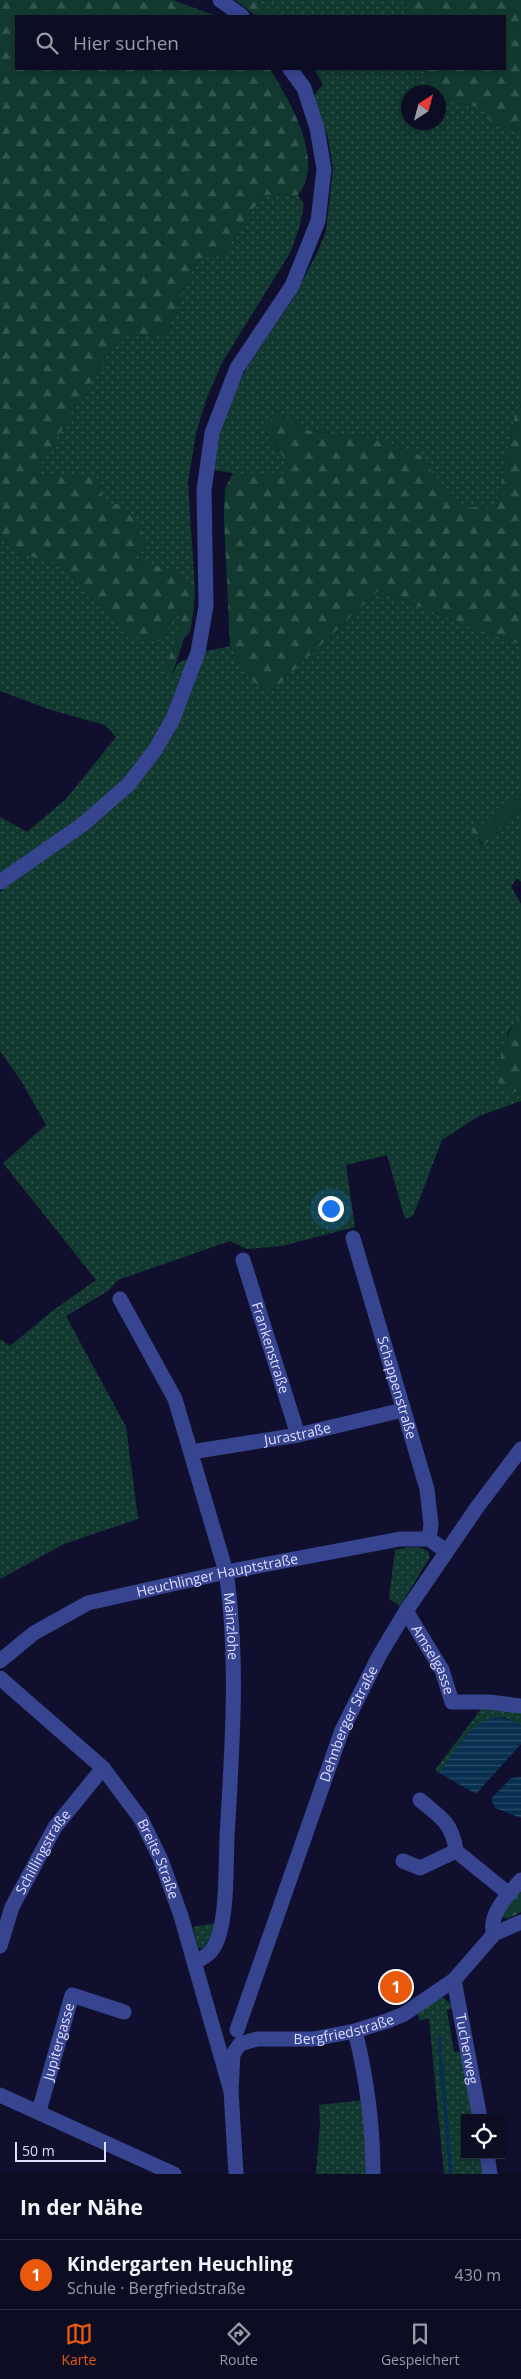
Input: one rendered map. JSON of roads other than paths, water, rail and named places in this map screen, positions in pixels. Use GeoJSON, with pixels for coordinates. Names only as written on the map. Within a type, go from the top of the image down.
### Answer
{"type":"FeatureCollection","features":[{"type":"Feature","properties":{"kind":"street"},"geometry":{"type":"LineString","coordinates":[[220,0],[241,15]]}},
{"type":"Feature","properties":{"kind":"street"},"geometry":{"type":"LineString","coordinates":[[0,882],[82,825],[129,784],[155,750],[173,719],[198,652],[206,606],[204,490],[212,433],[237,368],[292,286],[318,221],[324,169],[317,128],[304,88],[291,70]]}},
{"type":"Feature","properties":{"kind":"street","name":"Schappenstraße"},"geometry":{"type":"LineString","coordinates":[[353,1238],[427,1489],[431,1525],[429,1539]]}},
{"type":"Feature","properties":{"kind":"street","name":"Frankenstraße"},"geometry":{"type":"LineString","coordinates":[[243,1260],[298,1435]]}},
{"type":"Feature","properties":{"kind":"street","name":"Mainzlohe"},"geometry":{"type":"LineString","coordinates":[[120,1299],[175,1400],[226,1572],[233,1632],[234,1710],[224,1890],[219,1935],[208,1956],[195,1962]]}},
{"type":"Feature","properties":{"kind":"street","name":"Jurastraße"},"geometry":{"type":"LineString","coordinates":[[191,1452],[298,1435],[403,1410]]}},
{"type":"Feature","properties":{"kind":"street","name":"Dehnberger Straße"},"geometry":{"type":"LineString","coordinates":[[237,2030],[342,1730],[379,1656],[406,1611],[446,1551],[521,1449]]}},
{"type":"Feature","properties":{"kind":"street","name":"Heuchlinger Hauptstraße"},"geometry":{"type":"LineString","coordinates":[[0,1661],[34,1633],[88,1604],[226,1572],[400,1539],[429,1539]]}},
{"type":"Feature","properties":{"kind":"street"},"geometry":{"type":"LineString","coordinates":[[429,1539],[446,1551]]}},
{"type":"Feature","properties":{"kind":"street","name":"Amselgasse"},"geometry":{"type":"LineString","coordinates":[[406,1611],[442,1670],[452,1702],[489,1702],[521,1706]]}},
{"type":"Feature","properties":{"kind":"street","name":"Breite Straße"},"geometry":{"type":"LineString","coordinates":[[0,1678],[103,1768],[141,1818],[161,1860],[195,1962],[231,2091]]}},
{"type":"Feature","properties":{"kind":"street","name":"Schillingstraße"},"geometry":{"type":"LineString","coordinates":[[0,1946],[12,1907],[55,1828],[103,1768]]}},
{"type":"Feature","properties":{"kind":"street"},"geometry":{"type":"LineString","coordinates":[[420,1800],[446,1823],[454,1834],[456,1851],[509,1894]]}},
{"type":"Feature","properties":{"kind":"street"},"geometry":{"type":"LineString","coordinates":[[403,1861],[420,1868],[456,1851]]}},
{"type":"Feature","properties":{"kind":"street"},"geometry":{"type":"LineString","coordinates":[[494,1934],[491,1927],[495,1915],[521,1880]]}},
{"type":"Feature","properties":{"kind":"street","name":"Bergfriedstraße"},"geometry":{"type":"LineString","coordinates":[[248,2041],[313,2039],[355,2032],[404,2014],[454,1980],[494,1934],[521,1922]]}},
{"type":"Feature","properties":{"kind":"street","name":"Tucherweg"},"geometry":{"type":"LineString","coordinates":[[454,1980],[479,2114]]}},
{"type":"Feature","properties":{"kind":"street","name":"Jupitergasse"},"geometry":{"type":"LineString","coordinates":[[38,2111],[72,1995],[124,2012]]}},
{"type":"Feature","properties":{"kind":"street"},"geometry":{"type":"LineString","coordinates":[[214,2032],[237,2030],[248,2041],[240,2044],[234,2054],[231,2091],[236,2174]]}},
{"type":"Feature","properties":{"kind":"street"},"geometry":{"type":"LineString","coordinates":[[355,2032],[366,2080],[373,2130],[373,2174]]}},
{"type":"Feature","properties":{"kind":"street"},"geometry":{"type":"LineString","coordinates":[[0,2095],[174,2174]]}},
{"type":"Feature","properties":{"kind":"street"},"geometry":{"type":"LineString","coordinates":[[488,2159],[490,2174]]}},
{"type":"Feature","properties":{"kind":"water"},"geometry":{"type":"Polygon","coordinates":[[[499,1716],[519,1724],[521,1727],[521,1744],[476,1794],[439,1773],[469,1732],[480,1723],[499,1716]]]}},
{"type":"Feature","properties":{"kind":"water"},"geometry":{"type":"Polygon","coordinates":[[[521,1777],[521,1818],[495,1808],[491,1799],[511,1778],[521,1777]]]}},
{"type":"Feature","properties":{"kind":"waterway"},"geometry":{"type":"LineString","coordinates":[[439,2039],[451,2174]]}},
{"type":"Feature","properties":{"kind":"place","name":"Kindergarten Heuchling"},"geometry":{"type":"Point","coordinates":[396,1987]}}]}
